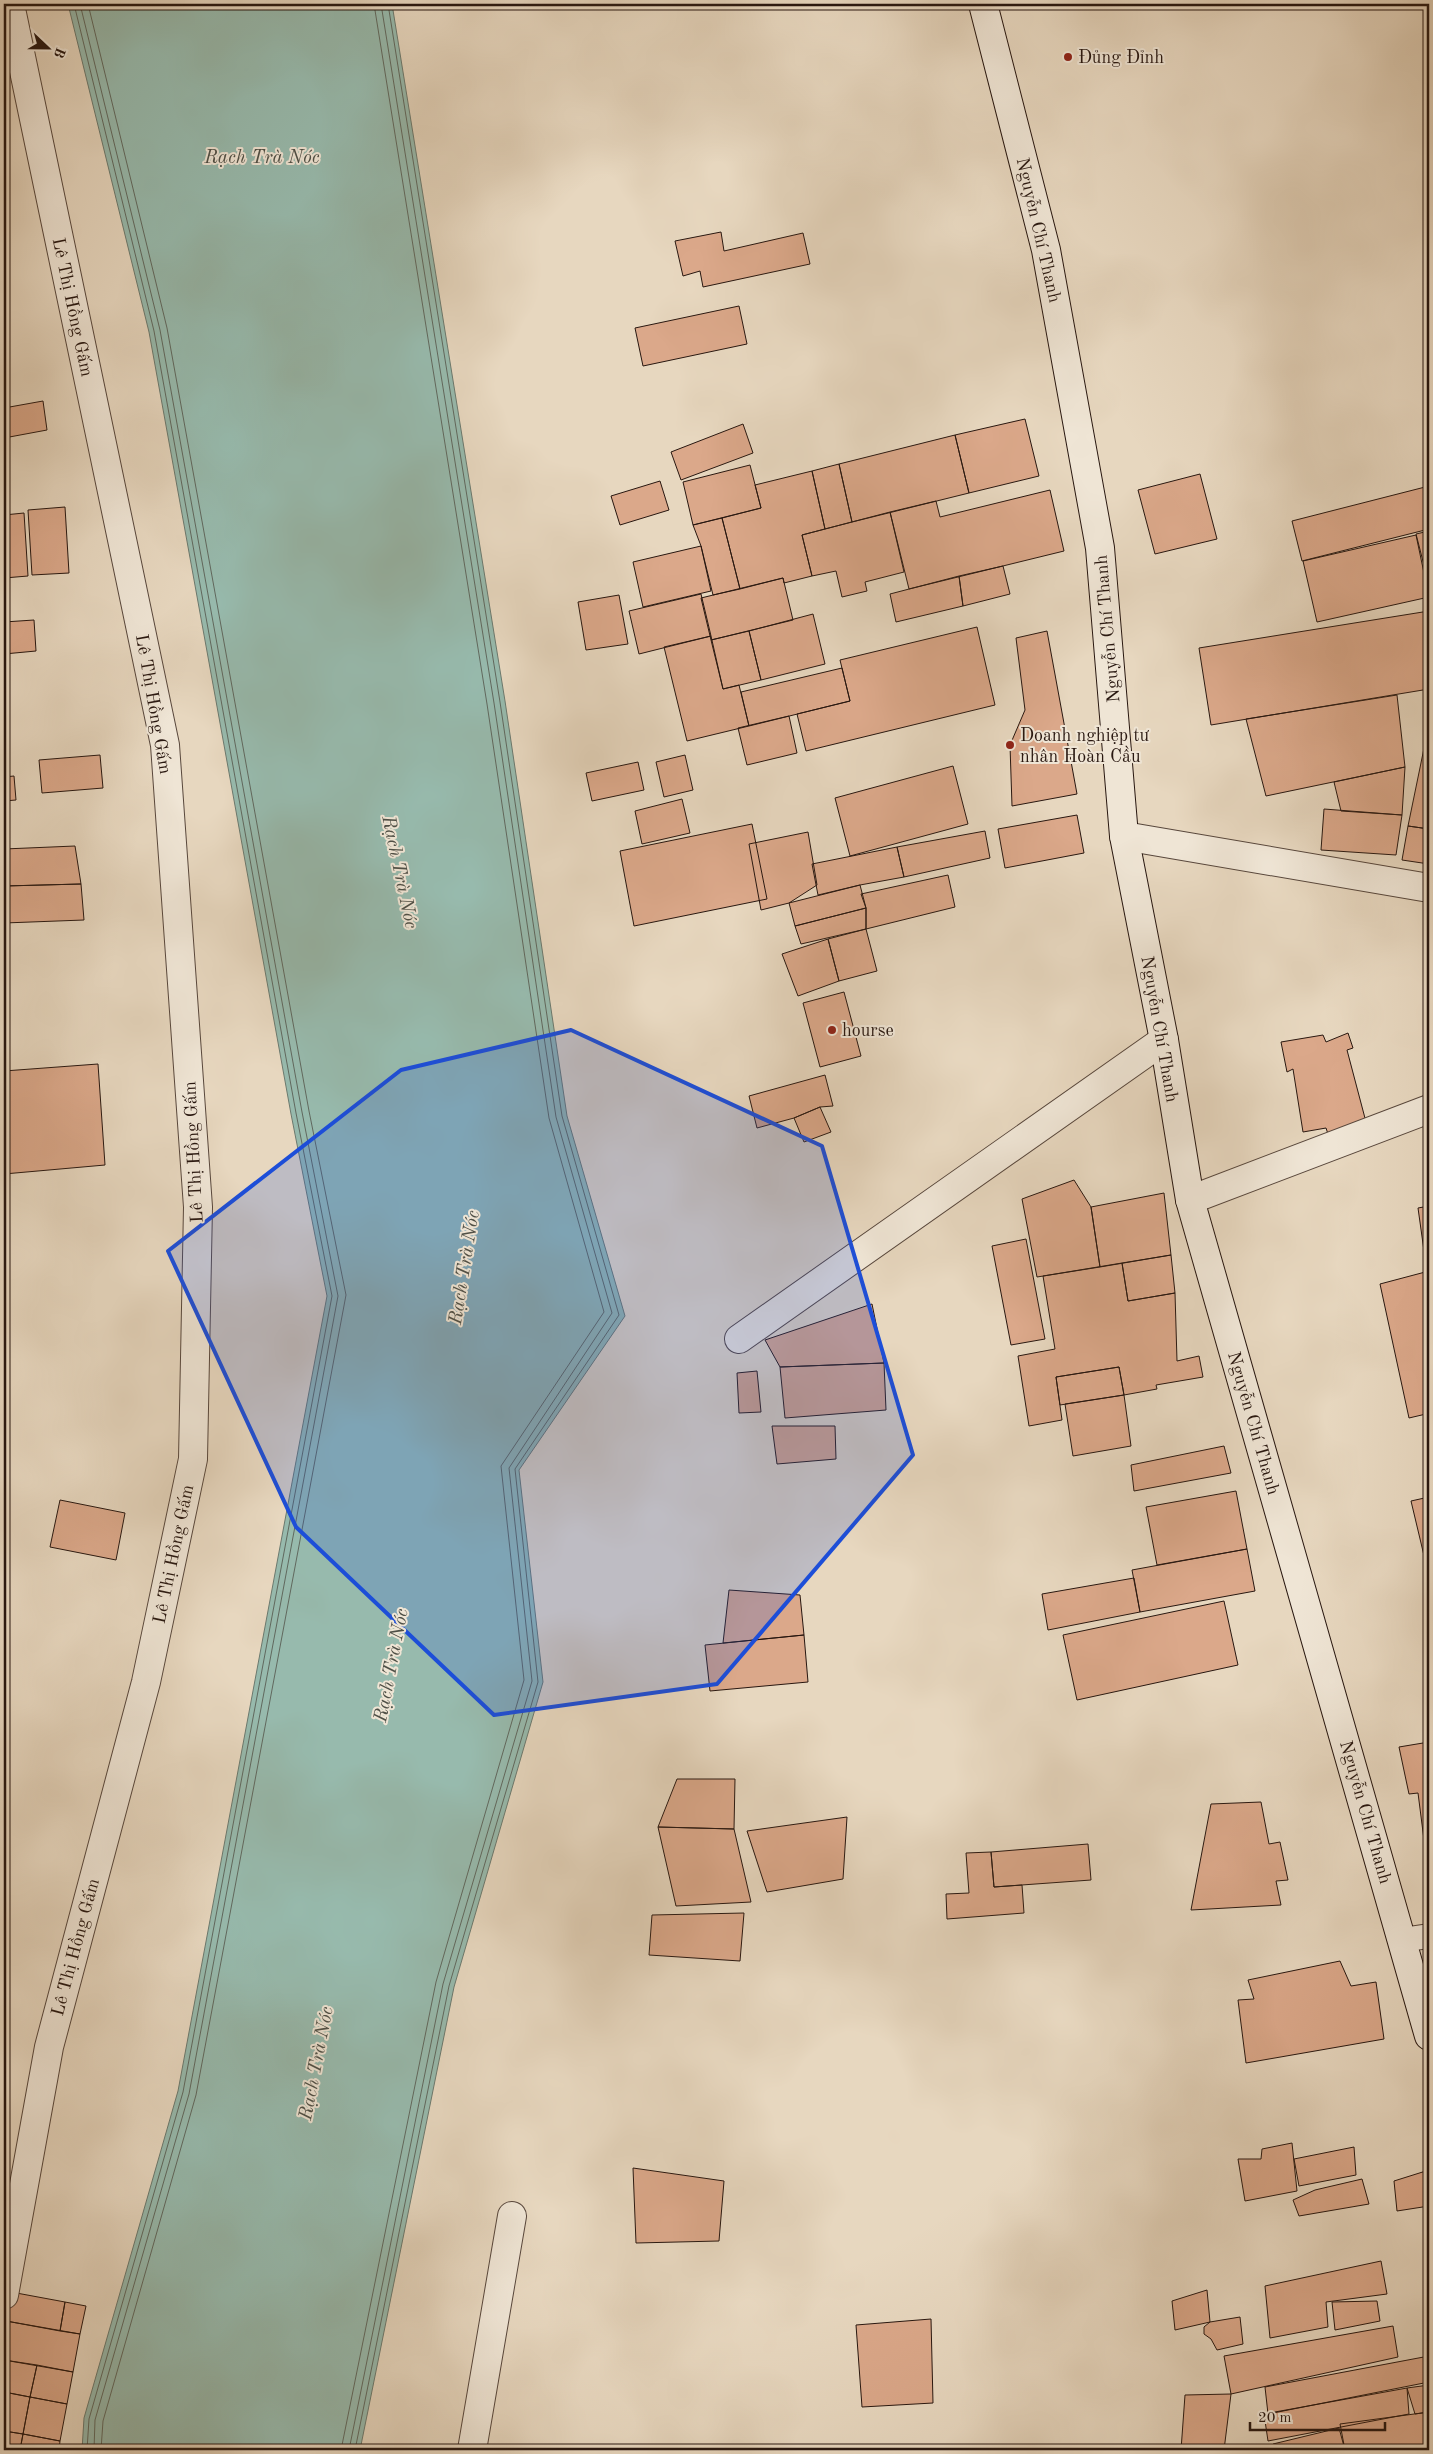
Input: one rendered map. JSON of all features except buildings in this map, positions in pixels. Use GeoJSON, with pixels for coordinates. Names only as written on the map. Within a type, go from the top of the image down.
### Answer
{"type":"FeatureCollection","features":[{"type":"Feature","properties":{"kind":"street","name":"Lê Thị Hồng Gấm"},"geometry":{"type":"LineString","coordinates":[[4,2295],[49,2048],[146,1682],[193,1458],[198,1207],[165,745],[10,4]]}},
{"type":"Feature","properties":{"kind":"street","name":"Nguyễn Chí Thanh"},"geometry":{"type":"LineString","coordinates":[[983,4],[1046,250],[1100,548],[1124,836],[1164,1040],[1190,1200],[1429,2036]]}},
{"type":"Feature","properties":{"kind":"street"},"geometry":{"type":"LineString","coordinates":[[1124,836],[1429,888]]}},
{"type":"Feature","properties":{"kind":"street"},"geometry":{"type":"LineString","coordinates":[[739,1339],[1164,1040]]}},
{"type":"Feature","properties":{"kind":"street"},"geometry":{"type":"LineString","coordinates":[[1190,1200],[1429,1109]]}},
{"type":"Feature","properties":{"kind":"street"},"geometry":{"type":"LineString","coordinates":[[472,2450],[512,2216]]}},
{"type":"Feature","properties":{"kind":"lane"},"geometry":{"type":"LineString","coordinates":[[1402,1940],[1429,1936]]}},
{"type":"Feature","properties":{"kind":"highlighted area"},"geometry":{"type":"Polygon","coordinates":[[[571,1030],[822,1146],[913,1455],[717,1684],[494,1715],[296,1527],[168,1251],[401,1070],[571,1030]]]}},
{"type":"Feature","properties":{"kind":"water","name":"Rạch Trà Nóc"},"geometry":{"type":"Polygon","coordinates":[[[68,4],[392,4],[505,701],[567,1116],[625,1316],[519,1470],[543,1682],[454,1987],[360,2450],[82,2450],[84,2418],[178,2091],[327,1296],[291,1114],[149,332],[68,4]]]}},
{"type":"Feature","properties":{"kind":"place","name":"Đủng Đỉnh"},"geometry":{"type":"Point","coordinates":[1068,57]}},
{"type":"Feature","properties":{"kind":"place","name":"Doanh nghiệp tư nhân Hoàn Cầu"},"geometry":{"type":"Point","coordinates":[1010,745]}},
{"type":"Feature","properties":{"kind":"place","name":"hourse"},"geometry":{"type":"Point","coordinates":[832,1030]}}]}
